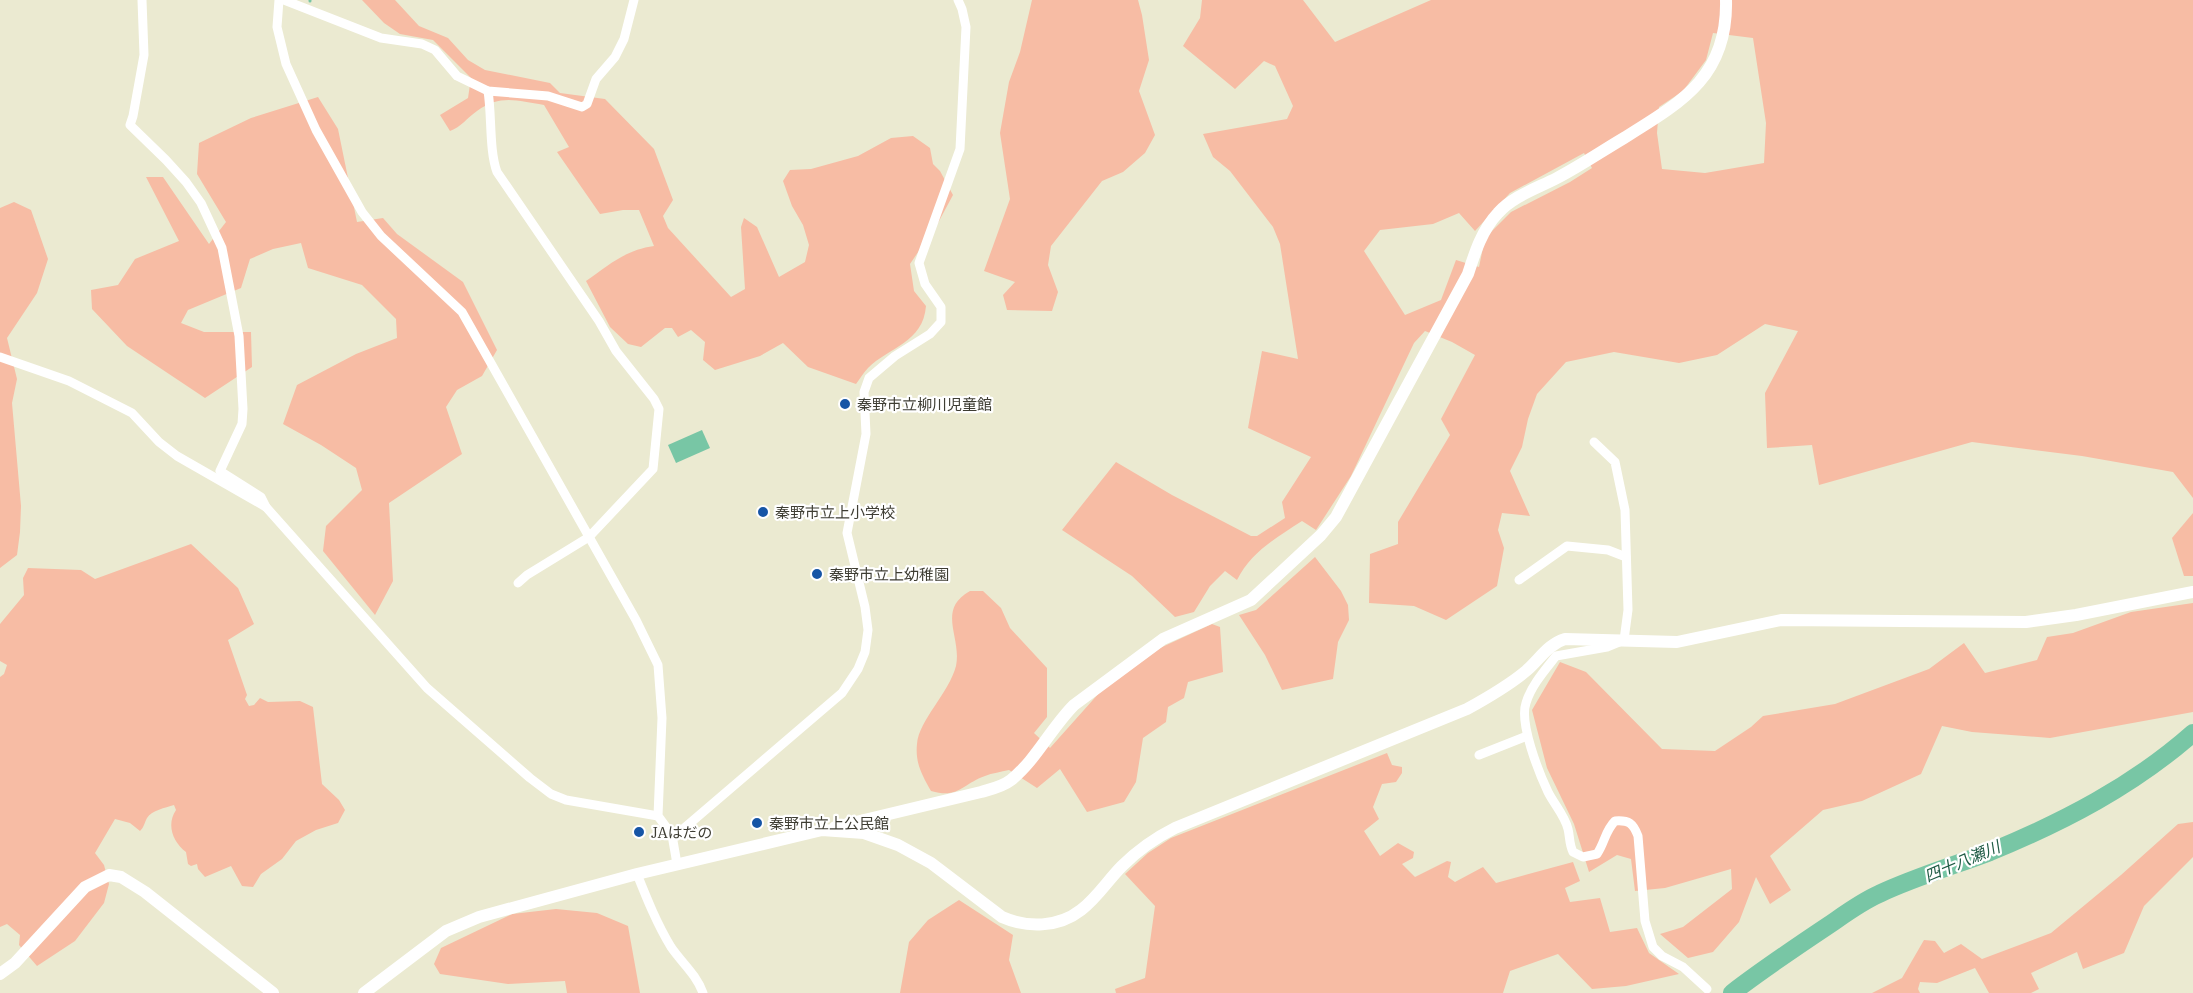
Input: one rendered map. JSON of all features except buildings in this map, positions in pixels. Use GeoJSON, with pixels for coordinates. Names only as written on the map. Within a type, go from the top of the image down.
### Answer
{"type":"FeatureCollection","features":[{"type":"Feature","properties":{"kind":"street"},"geometry":{"type":"LineString","coordinates":[[142,0],[144,55],[130,125],[166,160],[201,203],[222,248],[239,336],[242,424],[220,471],[261,496],[266,507],[342,595],[427,688],[530,778],[551,794],[566,800],[658,816]]}},
{"type":"Feature","properties":{"kind":"street"},"geometry":{"type":"LineString","coordinates":[[634,0],[624,39],[615,57],[596,79],[587,104],[582,107],[548,96],[488,91],[457,76],[435,50],[422,44],[381,38],[281,0],[277,27],[286,64],[316,130],[362,212],[381,236],[462,312],[636,620],[658,665],[662,718],[658,816],[672,835],[677,864]]}},
{"type":"Feature","properties":{"kind":"street"},"geometry":{"type":"LineString","coordinates":[[672,835],[682,830],[842,693],[858,669],[865,652],[868,630],[865,607],[847,533],[866,434],[864,393],[869,378],[895,356],[930,334],[941,322],[941,307],[926,284],[919,263],[960,149],[966,27],[958,0]]}},
{"type":"Feature","properties":{"kind":"street"},"geometry":{"type":"LineString","coordinates":[[364,993],[446,931],[479,917],[677,864],[981,792],[1010,781],[1074,705],[1162,639],[1251,600],[1321,535],[1336,517],[1468,274],[1476,248],[1487,227],[1499,211],[1667,111],[1689,93],[1707,73],[1717,57],[1727,15],[1726,0]]}},
{"type":"Feature","properties":{"kind":"street"},"geometry":{"type":"LineString","coordinates":[[488,91],[493,160],[497,172],[599,321],[616,351],[654,399],[659,410],[653,469],[589,537],[536,569],[518,583]]}},
{"type":"Feature","properties":{"kind":"street"},"geometry":{"type":"LineString","coordinates":[[0,357],[69,381],[132,413],[159,442],[177,456],[266,507]]}},
{"type":"Feature","properties":{"kind":"street"},"geometry":{"type":"LineString","coordinates":[[1594,442],[1615,462],[1625,510],[1628,610],[1624,640]]}},
{"type":"Feature","properties":{"kind":"street"},"geometry":{"type":"LineString","coordinates":[[1519,580],[1567,546],[1608,550],[1626,557]]}},
{"type":"Feature","properties":{"kind":"street"},"geometry":{"type":"LineString","coordinates":[[822,830],[864,834],[898,845],[931,863],[1002,917],[1015,923],[1033,925],[1057,922],[1082,910],[1122,865],[1154,839],[1175,828],[1467,709],[1484,700],[1526,670],[1557,642],[1565,639],[1677,642],[1781,620],[2026,622],[2087,613],[2193,592]]}},
{"type":"Feature","properties":{"kind":"street"},"geometry":{"type":"LineString","coordinates":[[1624,640],[1607,648],[1556,656],[1539,678],[1526,703],[1524,717],[1527,735],[1547,791],[1568,829],[1573,852],[1583,857],[1597,854],[1604,843],[1606,831],[1615,821],[1627,820],[1634,825],[1638,836],[1645,921],[1653,947],[1662,956],[1683,967],[1707,989]]}},
{"type":"Feature","properties":{"kind":"street"},"geometry":{"type":"LineString","coordinates":[[1479,755],[1527,735]]}},
{"type":"Feature","properties":{"kind":"street"},"geometry":{"type":"LineString","coordinates":[[1484,740],[1488,751]]}},
{"type":"Feature","properties":{"kind":"street"},"geometry":{"type":"LineString","coordinates":[[637,874],[650,906],[672,948],[698,978],[703,993]]}},
{"type":"Feature","properties":{"kind":"street"},"geometry":{"type":"LineString","coordinates":[[0,974],[15,963],[85,886],[109,875],[121,877],[145,892],[273,993]]}},
{"type":"Feature","properties":{"kind":"shaded area"},"geometry":{"type":"Polygon","coordinates":[[[362,0],[395,0],[419,26],[448,38],[468,60],[485,70],[550,83],[560,93],[605,99],[654,149],[673,200],[663,216],[668,228],[731,297],[745,289],[741,227],[744,218],[757,227],[779,277],[805,262],[809,245],[803,225],[792,206],[783,181],[790,170],[811,169],[858,156],[891,138],[913,136],[930,148],[933,164],[940,171],[953,195],[939,221],[910,264],[914,291],[926,306],[919,328],[904,343],[868,368],[856,384],[808,367],[783,343],[760,356],[715,370],[703,360],[705,342],[691,330],[678,337],[672,328],[665,328],[641,347],[628,344],[610,327],[586,281],[626,255],[654,246],[639,210],[600,214],[557,152],[569,147],[544,105],[509,100],[494,102],[477,111],[450,131],[440,115],[468,98],[471,78],[433,40],[400,34],[384,23],[362,0]]]}},
{"type":"Feature","properties":{"kind":"shaded area"},"geometry":{"type":"Polygon","coordinates":[[[1032,0],[1138,0],[1149,60],[1139,91],[1155,135],[1145,153],[1123,172],[1102,181],[1051,246],[1048,265],[1058,292],[1052,311],[1007,310],[1003,295],[1015,282],[984,271],[1010,199],[1000,133],[1009,82],[1020,52],[1032,0]]]}},
{"type":"Feature","properties":{"kind":"shaded area"},"geometry":{"type":"Polygon","coordinates":[[[1202,0],[1303,0],[1335,42],[1431,0],[2193,0],[2193,498],[2173,472],[2082,456],[1972,442],[1819,485],[1812,445],[1767,448],[1765,393],[1798,331],[1765,324],[1717,355],[1679,363],[1614,352],[1566,362],[1537,394],[1528,419],[1522,447],[1510,471],[1530,516],[1502,513],[1498,530],[1504,548],[1497,586],[1446,620],[1414,606],[1369,603],[1370,554],[1398,544],[1398,522],[1450,435],[1441,419],[1475,355],[1425,331],[1414,343],[1351,476],[1316,530],[1302,521],[1249,561],[1237,580],[1225,571],[1210,586],[1194,612],[1175,617],[1132,576],[1062,530],[1116,462],[1172,495],[1251,536],[1257,536],[1285,518],[1282,502],[1311,457],[1248,428],[1262,351],[1298,359],[1280,244],[1273,227],[1230,171],[1213,157],[1203,134],[1287,119],[1293,106],[1275,66],[1264,61],[1235,89],[1183,46],[1200,18],[1202,0]],[[1713,33],[1706,60],[1683,91],[1659,107],[1657,133],[1662,169],[1705,173],[1764,163],[1766,123],[1753,38],[1713,33]],[[1584,153],[1510,193],[1475,231],[1459,213],[1433,224],[1380,230],[1364,251],[1405,315],[1441,300],[1456,260],[1479,267],[1485,238],[1511,212],[1570,182],[1592,168],[1584,153]]]}},
{"type":"Feature","properties":{"kind":"shaded area"},"geometry":{"type":"Polygon","coordinates":[[[318,97],[338,129],[357,222],[383,218],[397,234],[463,282],[497,350],[482,376],[457,390],[446,407],[462,454],[389,503],[393,581],[375,615],[323,551],[326,526],[362,490],[356,468],[283,424],[297,385],[356,354],[397,338],[396,319],[362,285],[308,268],[301,243],[273,249],[250,259],[241,288],[188,310],[181,323],[204,332],[251,332],[252,367],[205,398],[127,346],[92,309],[91,290],[118,285],[135,259],[179,241],[146,177],[163,177],[209,244],[226,222],[197,174],[199,143],[251,118],[318,97]]]}},
{"type":"Feature","properties":{"kind":"shaded area"},"geometry":{"type":"Polygon","coordinates":[[[14,202],[31,210],[48,259],[37,293],[7,338],[17,379],[12,403],[21,506],[17,555],[0,568],[0,208],[14,202]]]}},
{"type":"Feature","properties":{"kind":"shaded area"},"geometry":{"type":"Polygon","coordinates":[[[702,430],[710,448],[676,463],[668,445],[702,430]]]}},
{"type":"Feature","properties":{"kind":"shaded area"},"geometry":{"type":"Polygon","coordinates":[[[2193,513],[2193,576],[2184,576],[2172,538],[2193,513]]]}},
{"type":"Feature","properties":{"kind":"shaded area"},"geometry":{"type":"Polygon","coordinates":[[[191,544],[238,588],[254,624],[228,640],[249,706],[254,705],[260,698],[268,702],[300,701],[313,707],[322,784],[339,800],[345,810],[338,823],[316,830],[296,841],[282,859],[261,874],[253,887],[242,886],[231,866],[205,877],[197,864],[191,866],[188,864],[186,852],[172,833],[172,821],[176,810],[174,805],[152,813],[140,831],[130,823],[115,819],[95,853],[104,865],[109,884],[104,903],[75,941],[37,966],[19,945],[20,935],[7,924],[0,927],[0,677],[4,674],[7,665],[0,661],[0,624],[24,595],[23,578],[28,568],[81,570],[95,579],[191,544]]]}},
{"type":"Feature","properties":{"kind":"shaded area"},"geometry":{"type":"Polygon","coordinates":[[[1315,557],[1341,591],[1348,605],[1349,620],[1338,642],[1333,679],[1282,690],[1265,655],[1239,615],[1256,610],[1315,557]]]}},
{"type":"Feature","properties":{"kind":"shaded area"},"geometry":{"type":"Polygon","coordinates":[[[970,591],[983,591],[1001,608],[1010,628],[1047,668],[1047,717],[1034,733],[1050,748],[1100,692],[1160,648],[1212,624],[1220,627],[1223,672],[1188,682],[1184,698],[1168,707],[1166,722],[1143,738],[1136,782],[1124,802],[1087,812],[1060,769],[1037,788],[1009,770],[977,779],[954,792],[931,791],[918,763],[917,744],[923,725],[947,686],[956,666],[957,655],[952,615],[960,598],[970,591]]]}},
{"type":"Feature","properties":{"kind":"shaded area"},"geometry":{"type":"Polygon","coordinates":[[[2193,603],[2193,712],[2050,738],[1972,732],[1942,726],[1921,774],[1862,801],[1823,810],[1770,856],[1791,890],[1770,904],[1756,877],[1739,922],[1713,952],[1688,958],[1660,934],[1683,927],[1732,889],[1731,869],[1665,888],[1635,891],[1631,859],[1617,855],[1589,872],[1574,824],[1547,768],[1532,710],[1560,662],[1586,672],[1662,749],[1715,751],[1751,727],[1763,716],[1835,704],[1929,669],[1964,643],[1985,673],[2037,660],[2047,637],[2073,633],[2131,612],[2193,603]]]}},
{"type":"Feature","properties":{"kind":"shaded area"},"geometry":{"type":"Polygon","coordinates":[[[1387,753],[1392,765],[1402,767],[1402,773],[1396,782],[1382,784],[1373,807],[1379,819],[1364,831],[1380,856],[1398,843],[1414,852],[1413,858],[1402,864],[1415,877],[1447,861],[1451,862],[1448,877],[1455,882],[1483,867],[1496,883],[1573,862],[1580,881],[1565,888],[1570,902],[1600,898],[1610,932],[1637,928],[1649,953],[1679,974],[1626,986],[1592,989],[1558,954],[1510,971],[1503,993],[1116,993],[1115,989],[1145,978],[1155,906],[1125,874],[1148,853],[1171,838],[1387,753]]]}},
{"type":"Feature","properties":{"kind":"shaded area"},"geometry":{"type":"Polygon","coordinates":[[[2193,822],[2193,857],[2144,906],[2124,953],[2083,969],[2077,952],[2031,973],[2039,989],[2031,993],[1989,993],[1975,968],[1937,983],[1920,982],[1918,989],[1920,993],[1872,993],[1902,978],[1924,940],[1935,941],[1944,953],[1961,944],[1982,959],[2051,933],[2178,824],[2193,822]]]}},
{"type":"Feature","properties":{"kind":"shaded area"},"geometry":{"type":"Polygon","coordinates":[[[959,900],[1013,935],[1009,960],[1021,993],[900,993],[909,942],[928,920],[959,900]]]}},
{"type":"Feature","properties":{"kind":"shaded area"},"geometry":{"type":"Polygon","coordinates":[[[556,909],[597,913],[628,926],[640,993],[567,993],[565,981],[508,984],[440,974],[434,964],[441,948],[512,914],[556,909]]]}},
{"type":"Feature","properties":{"kind":"waterway","name":"四十八瀬川"},"geometry":{"type":"LineString","coordinates":[[1732,993],[1866,901],[1906,882],[1990,852],[2070,815],[2122,786],[2193,733]]}},
{"type":"Feature","properties":{"kind":"place","name":"秦野市立柳川児童館"},"geometry":{"type":"Point","coordinates":[845,404]}},
{"type":"Feature","properties":{"kind":"place","name":"秦野市立上小学校"},"geometry":{"type":"Point","coordinates":[763,512]}},
{"type":"Feature","properties":{"kind":"place","name":"秦野市立上幼稚園"},"geometry":{"type":"Point","coordinates":[817,574]}},
{"type":"Feature","properties":{"kind":"place","name":"秦野市立上公民館"},"geometry":{"type":"Point","coordinates":[757,823]}},
{"type":"Feature","properties":{"kind":"place","name":"JAはだの"},"geometry":{"type":"Point","coordinates":[639,832]}}]}
